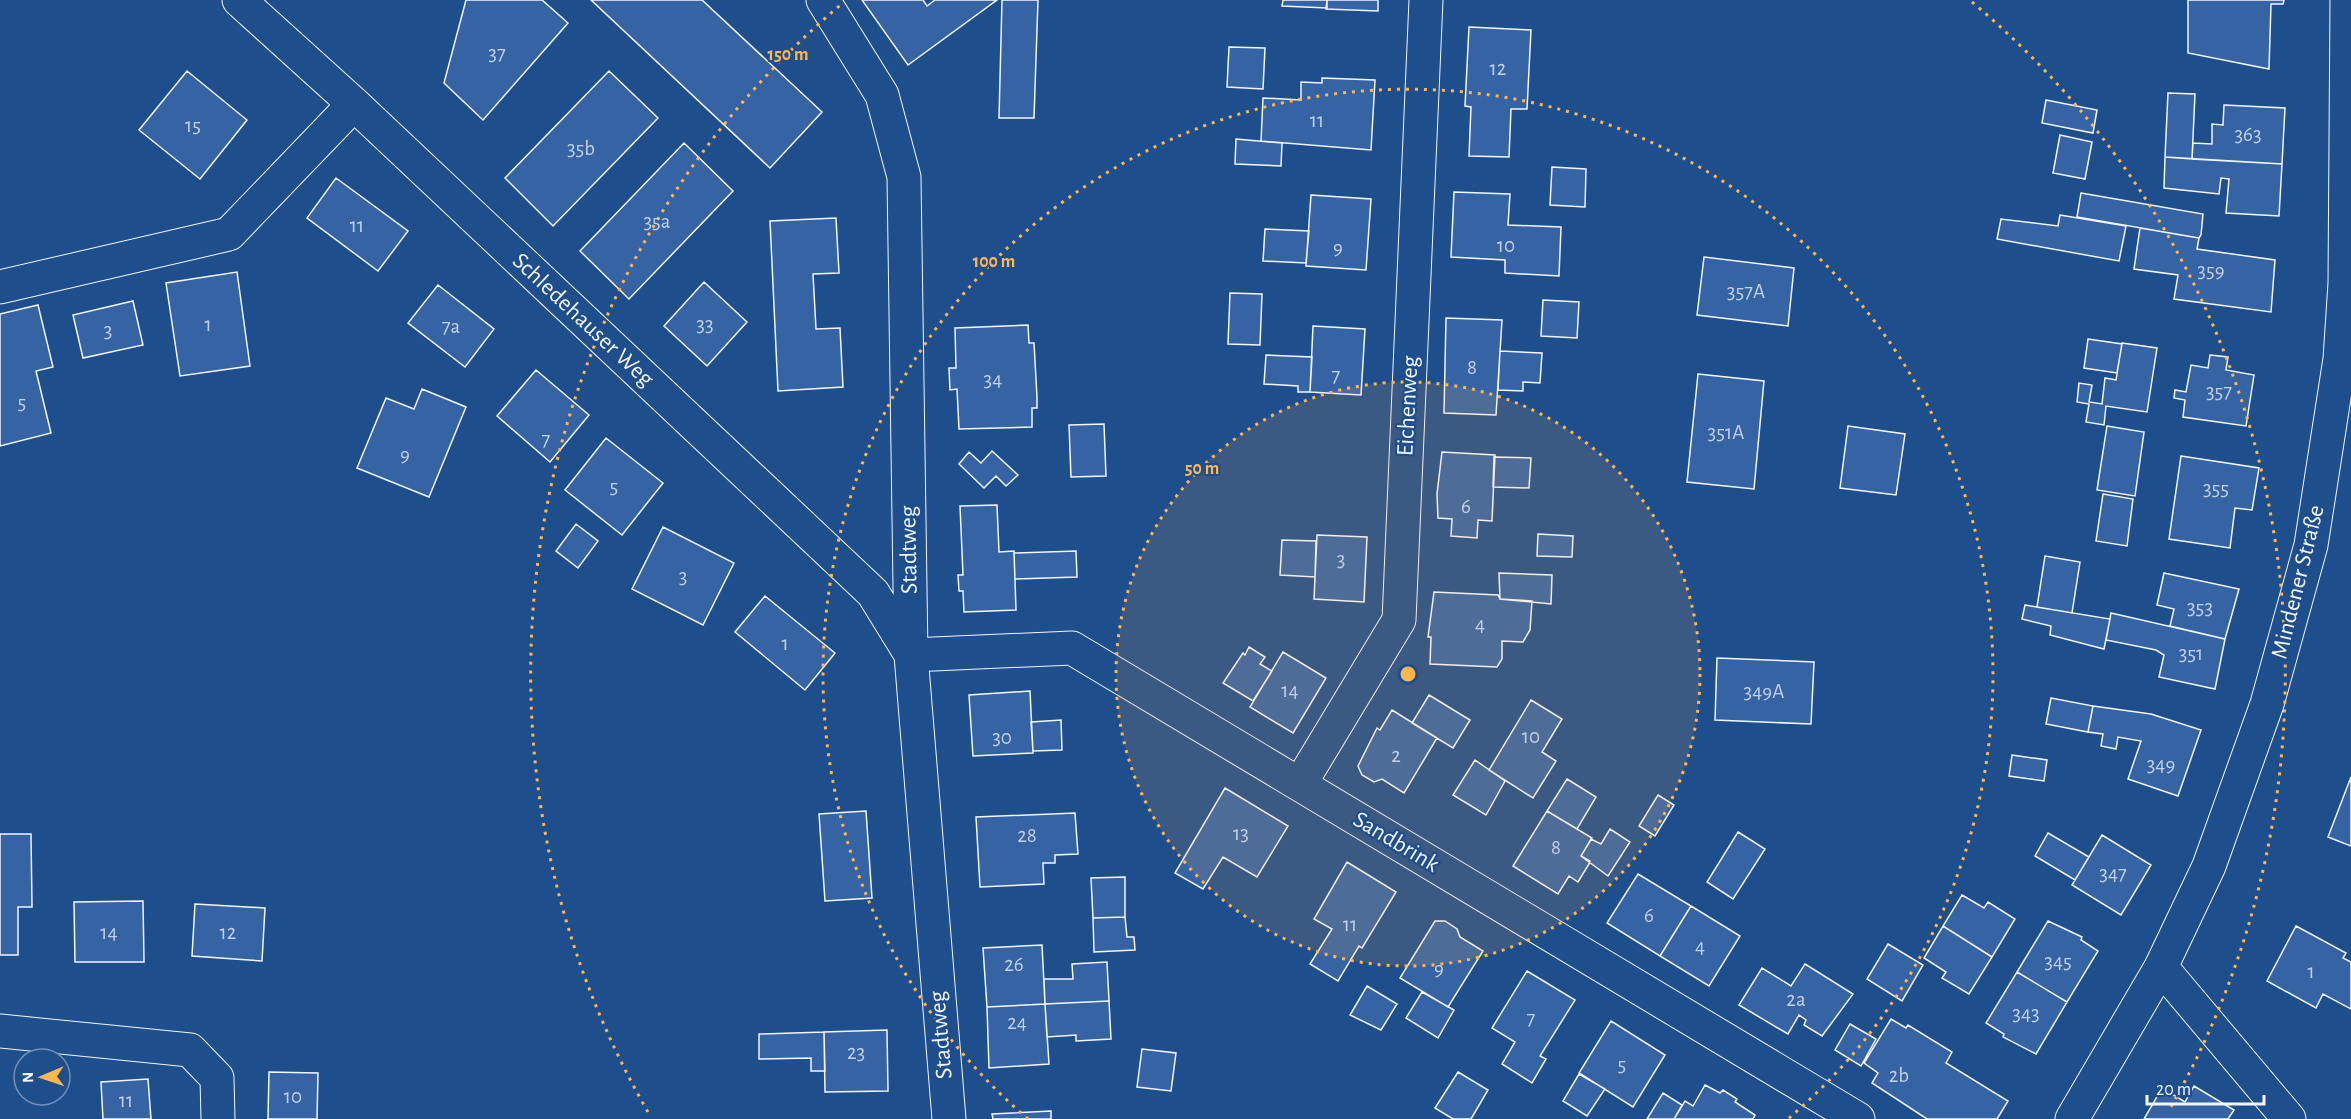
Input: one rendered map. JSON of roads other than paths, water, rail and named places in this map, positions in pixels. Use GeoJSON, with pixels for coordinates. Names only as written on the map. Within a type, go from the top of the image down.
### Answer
{"type":"FeatureCollection","features":[{"type":"Feature","properties":{"kind":"street","name":"Schledehauser Weg"},"geometry":{"type":"LineString","coordinates":[[239,0],[354,104],[873,593],[911,655]]}},
{"type":"Feature","properties":{"kind":"street","name":"Stadtweg"},"geometry":{"type":"LineString","coordinates":[[823,0],[882,95],[904,177],[911,655],[949,1119]]}},
{"type":"Feature","properties":{"kind":"street","name":"Eichenweg"},"geometry":{"type":"LineString","coordinates":[[1300,784],[1399,620],[1426,0]]}},
{"type":"Feature","properties":{"kind":"street","name":"Mindener Straße"},"geometry":{"type":"LineString","coordinates":[[2072,1119],[2161,967],[2209,866],[2267,704],[2312,545],[2338,380],[2348,284],[2347,0]]}},
{"type":"Feature","properties":{"kind":"street"},"geometry":{"type":"LineString","coordinates":[[0,287],[229,234],[354,104]]}},
{"type":"Feature","properties":{"kind":"street","name":"Sandbrink"},"geometry":{"type":"LineString","coordinates":[[911,655],[1072,648],[1858,1119]]}},
{"type":"Feature","properties":{"kind":"street"},"geometry":{"type":"LineString","coordinates":[[2161,967],[2289,1119]]}},
{"type":"Feature","properties":{"kind":"street"},"geometry":{"type":"LineString","coordinates":[[0,1031],[190,1050],[217,1078],[218,1119]]}}]}
